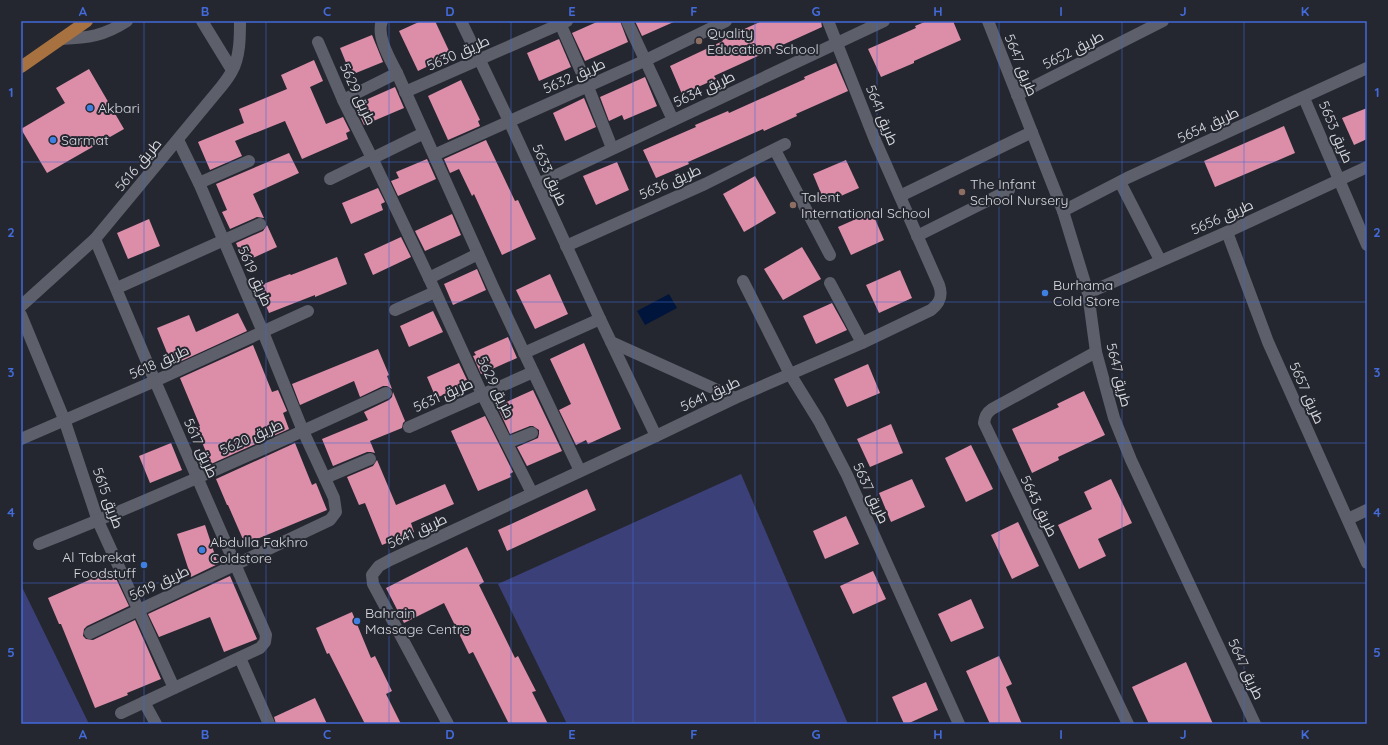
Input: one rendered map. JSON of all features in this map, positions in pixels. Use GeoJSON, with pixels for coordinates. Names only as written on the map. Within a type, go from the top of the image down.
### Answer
{"type":"FeatureCollection","features":[{"type":"Feature","properties":{"kind":"main road"},"geometry":{"type":"LineString","coordinates":[[21,67],[87,21]]}},
{"type":"Feature","properties":{"kind":"street"},"geometry":{"type":"LineString","coordinates":[[60,39],[82,38],[102,34],[128,21]]}},
{"type":"Feature","properties":{"kind":"street"},"geometry":{"type":"LineString","coordinates":[[202,21],[232,70]]}},
{"type":"Feature","properties":{"kind":"street","name":"طريق 5616"},"geometry":{"type":"LineString","coordinates":[[21,306],[96,239],[221,87],[232,70],[239,43],[240,21]]}},
{"type":"Feature","properties":{"kind":"street"},"geometry":{"type":"LineString","coordinates":[[382,21],[380,30],[382,39],[396,73],[406,92],[478,254],[580,471]]}},
{"type":"Feature","properties":{"kind":"street","name":"طريق 5633"},"geometry":{"type":"LineString","coordinates":[[461,21],[510,121],[566,246],[656,436]]}},
{"type":"Feature","properties":{"kind":"street"},"geometry":{"type":"LineString","coordinates":[[627,21],[644,61],[673,120]]}},
{"type":"Feature","properties":{"kind":"street","name":"طريق 5632"},"geometry":{"type":"LineString","coordinates":[[434,155],[588,87],[726,21]]}},
{"type":"Feature","properties":{"kind":"street","name":"طريق 5641"},"geometry":{"type":"LineString","coordinates":[[448,724],[373,584],[372,575],[379,566],[735,398],[862,343],[931,310],[939,302],[941,290],[875,140],[828,21]]}},
{"type":"Feature","properties":{"kind":"street","name":"طريق 5634"},"geometry":{"type":"LineString","coordinates":[[538,184],[884,21]]}},
{"type":"Feature","properties":{"kind":"street","name":"طريق 5647"},"geometry":{"type":"LineString","coordinates":[[988,21],[1063,211],[1088,293],[1096,352],[1114,418],[1132,460],[1255,724]]}},
{"type":"Feature","properties":{"kind":"street","name":"طريق 5652"},"geometry":{"type":"LineString","coordinates":[[1017,95],[1163,21]]}},
{"type":"Feature","properties":{"kind":"street"},"geometry":{"type":"LineString","coordinates":[[562,22],[612,148]]}},
{"type":"Feature","properties":{"kind":"street","name":"طريق 5630"},"geometry":{"type":"LineString","coordinates":[[406,92],[562,22]]}},
{"type":"Feature","properties":{"kind":"street","name":"طريق 5629"},"geometry":{"type":"LineString","coordinates":[[318,42],[343,100],[436,292],[482,394],[532,493]]}},
{"type":"Feature","properties":{"kind":"street","name":"طريق 5654"},"geometry":{"type":"LineString","coordinates":[[1063,211],[1120,182],[1367,68]]}},
{"type":"Feature","properties":{"kind":"street"},"geometry":{"type":"LineString","coordinates":[[343,100],[396,73]]}},
{"type":"Feature","properties":{"kind":"street","name":"طريق 5653"},"geometry":{"type":"LineString","coordinates":[[1304,98],[1367,245]]}},
{"type":"Feature","properties":{"kind":"street"},"geometry":{"type":"LineString","coordinates":[[900,196],[1032,132]]}},
{"type":"Feature","properties":{"kind":"street"},"geometry":{"type":"LineString","coordinates":[[330,179],[424,133]]}},
{"type":"Feature","properties":{"kind":"street","name":"طريق 5619"},"geometry":{"type":"LineString","coordinates":[[90,633],[330,520],[336,512],[334,498],[303,431],[263,332],[199,183],[178,140]]}},
{"type":"Feature","properties":{"kind":"street","name":"طريق 5636"},"geometry":{"type":"LineString","coordinates":[[566,246],[704,184],[780,147],[830,255]]}},
{"type":"Feature","properties":{"kind":"street"},"geometry":{"type":"LineString","coordinates":[[199,183],[249,161]]}},
{"type":"Feature","properties":{"kind":"street","name":"طريق 5656"},"geometry":{"type":"LineString","coordinates":[[1088,293],[1160,260],[1227,232],[1367,167]]}},
{"type":"Feature","properties":{"kind":"street"},"geometry":{"type":"LineString","coordinates":[[1120,182],[1160,260]]}},
{"type":"Feature","properties":{"kind":"street"},"geometry":{"type":"LineString","coordinates":[[917,236],[1009,190]]}},
{"type":"Feature","properties":{"kind":"street","name":"طريق 5619"},"geometry":{"type":"LineString","coordinates":[[117,288],[260,224]]}},
{"type":"Feature","properties":{"kind":"street","name":"طريق 5657"},"geometry":{"type":"LineString","coordinates":[[1227,232],[1268,342],[1366,558]]}},
{"type":"Feature","properties":{"kind":"street","name":"طريق 5617"},"geometry":{"type":"LineString","coordinates":[[96,239],[155,381],[266,635],[265,642],[260,648],[122,713]]}},
{"type":"Feature","properties":{"kind":"street"},"geometry":{"type":"LineString","coordinates":[[429,278],[478,254]]}},
{"type":"Feature","properties":{"kind":"street","name":"طريق 5637"},"geometry":{"type":"LineString","coordinates":[[743,281],[790,374],[819,421],[847,475],[959,724]]}},
{"type":"Feature","properties":{"kind":"street"},"geometry":{"type":"LineString","coordinates":[[830,283],[862,343]]}},
{"type":"Feature","properties":{"kind":"street"},"geometry":{"type":"LineString","coordinates":[[395,310],[436,292]]}},
{"type":"Feature","properties":{"kind":"street","name":"طريق 5618"},"geometry":{"type":"LineString","coordinates":[[21,439],[64,419],[155,381],[308,311]]}},
{"type":"Feature","properties":{"kind":"street","name":"طريق 5615"},"geometry":{"type":"LineString","coordinates":[[21,315],[64,419],[98,521],[174,688]]}},
{"type":"Feature","properties":{"kind":"street"},"geometry":{"type":"LineString","coordinates":[[524,352],[600,319]]}},
{"type":"Feature","properties":{"kind":"street"},"geometry":{"type":"LineString","coordinates":[[611,342],[735,398]]}},
{"type":"Feature","properties":{"kind":"street","name":"طريق 5643"},"geometry":{"type":"LineString","coordinates":[[1096,352],[987,412],[984,418],[984,424],[1128,724]]}},
{"type":"Feature","properties":{"kind":"street","name":"طريق 5631"},"geometry":{"type":"LineString","coordinates":[[409,427],[533,372]]}},
{"type":"Feature","properties":{"kind":"street","name":"طريق 5620"},"geometry":{"type":"LineString","coordinates":[[39,544],[98,521],[198,478],[386,393]]}},
{"type":"Feature","properties":{"kind":"street"},"geometry":{"type":"LineString","coordinates":[[507,443],[532,433]]}},
{"type":"Feature","properties":{"kind":"street"},"geometry":{"type":"LineString","coordinates":[[325,478],[370,459]]}},
{"type":"Feature","properties":{"kind":"street"},"geometry":{"type":"LineString","coordinates":[[1348,519],[1367,510]]}},
{"type":"Feature","properties":{"kind":"street"},"geometry":{"type":"LineString","coordinates":[[240,658],[269,724]]}},
{"type":"Feature","properties":{"kind":"street"},"geometry":{"type":"LineString","coordinates":[[144,702],[156,724]]}},
{"type":"Feature","properties":{"kind":"shaded area"},"geometry":{"type":"Polygon","coordinates":[[[669,294],[677,308],[645,325],[637,311],[669,294]]]}},
{"type":"Feature","properties":{"kind":"shaded area"},"geometry":{"type":"Polygon","coordinates":[[[741,474],[848,724],[567,724],[498,584],[741,474]]]}},
{"type":"Feature","properties":{"kind":"shaded area"},"geometry":{"type":"Polygon","coordinates":[[[21,585],[89,724],[21,724],[21,585]]]}},
{"type":"Feature","properties":{"kind":"building"},"geometry":{"type":"Polygon","coordinates":[[[421,21],[435,21],[451,55],[418,71],[399,31],[421,21]]]}},
{"type":"Feature","properties":{"kind":"building"},"geometry":{"type":"Polygon","coordinates":[[[599,21],[620,21],[628,42],[585,61],[572,33],[599,21]]]}},
{"type":"Feature","properties":{"kind":"building"},"geometry":{"type":"Polygon","coordinates":[[[635,21],[676,21],[642,36],[635,21]]]}},
{"type":"Feature","properties":{"kind":"building"},"geometry":{"type":"Polygon","coordinates":[[[762,21],[821,21],[822,27],[714,76],[716,79],[682,94],[670,66],[723,41],[722,39],[762,21]]]}},
{"type":"Feature","properties":{"kind":"building"},"geometry":{"type":"Polygon","coordinates":[[[927,21],[953,21],[961,40],[881,77],[868,49],[916,28],[915,26],[927,21]]]}},
{"type":"Feature","properties":{"kind":"building"},"geometry":{"type":"Polygon","coordinates":[[[372,35],[383,62],[351,75],[340,48],[372,35]]]}},
{"type":"Feature","properties":{"kind":"building"},"geometry":{"type":"Polygon","coordinates":[[[559,39],[571,67],[539,81],[527,53],[559,39]]]}},
{"type":"Feature","properties":{"kind":"building"},"geometry":{"type":"Polygon","coordinates":[[[314,60],[323,81],[310,87],[326,124],[343,117],[350,131],[346,133],[348,139],[302,159],[285,121],[235,141],[242,156],[210,170],[198,142],[244,123],[239,109],[287,89],[281,75],[314,60]]]}},
{"type":"Feature","properties":{"kind":"building"},"geometry":{"type":"Polygon","coordinates":[[[836,63],[848,91],[796,114],[797,116],[764,131],[763,129],[688,162],[689,164],[656,178],[643,150],[696,127],[695,125],[728,111],[729,113],[805,79],[804,77],[836,63]]]}},
{"type":"Feature","properties":{"kind":"building"},"geometry":{"type":"Polygon","coordinates":[[[89,69],[124,129],[47,173],[21,129],[65,103],[56,88],[89,69]]]}},
{"type":"Feature","properties":{"kind":"building"},"geometry":{"type":"Polygon","coordinates":[[[645,77],[657,106],[624,120],[622,115],[609,121],[600,97],[645,77]]]}},
{"type":"Feature","properties":{"kind":"building"},"geometry":{"type":"Polygon","coordinates":[[[461,80],[480,120],[478,121],[480,126],[448,140],[428,96],[461,80]]]}},
{"type":"Feature","properties":{"kind":"building"},"geometry":{"type":"Polygon","coordinates":[[[395,87],[404,108],[364,125],[357,110],[364,107],[361,102],[395,87]]]}},
{"type":"Feature","properties":{"kind":"building"},"geometry":{"type":"Polygon","coordinates":[[[584,98],[596,127],[565,141],[553,113],[584,98]]]}},
{"type":"Feature","properties":{"kind":"building"},"geometry":{"type":"Polygon","coordinates":[[[1367,108],[1367,139],[1354,145],[1342,118],[1367,108]]]}},
{"type":"Feature","properties":{"kind":"building"},"geometry":{"type":"Polygon","coordinates":[[[1284,126],[1295,153],[1215,187],[1204,161],[1284,126]]]}},
{"type":"Feature","properties":{"kind":"building"},"geometry":{"type":"Polygon","coordinates":[[[486,140],[515,201],[518,200],[536,239],[502,255],[474,194],[472,196],[459,169],[450,173],[444,159],[486,140]]]}},
{"type":"Feature","properties":{"kind":"building"},"geometry":{"type":"Polygon","coordinates":[[[289,153],[299,173],[253,194],[264,218],[257,217],[230,229],[222,212],[227,210],[216,184],[289,153]]]}},
{"type":"Feature","properties":{"kind":"building"},"geometry":{"type":"Polygon","coordinates":[[[427,159],[436,179],[398,196],[391,181],[399,178],[396,172],[427,159]]]}},
{"type":"Feature","properties":{"kind":"building"},"geometry":{"type":"Polygon","coordinates":[[[846,160],[859,188],[825,203],[813,174],[846,160]]]}},
{"type":"Feature","properties":{"kind":"building"},"geometry":{"type":"Polygon","coordinates":[[[617,162],[629,190],[596,205],[583,176],[617,162]]]}},
{"type":"Feature","properties":{"kind":"building"},"geometry":{"type":"Polygon","coordinates":[[[755,176],[776,213],[744,232],[723,194],[755,176]]]}},
{"type":"Feature","properties":{"kind":"building"},"geometry":{"type":"Polygon","coordinates":[[[378,188],[385,202],[381,204],[383,210],[351,224],[342,203],[378,188]]]}},
{"type":"Feature","properties":{"kind":"building"},"geometry":{"type":"Polygon","coordinates":[[[872,212],[884,240],[851,255],[838,227],[872,212]]]}},
{"type":"Feature","properties":{"kind":"building"},"geometry":{"type":"Polygon","coordinates":[[[452,214],[461,235],[425,251],[415,231],[452,214]]]}},
{"type":"Feature","properties":{"kind":"building"},"geometry":{"type":"Polygon","coordinates":[[[149,219],[160,246],[128,259],[117,233],[149,219]]]}},
{"type":"Feature","properties":{"kind":"building"},"geometry":{"type":"Polygon","coordinates":[[[267,225],[277,247],[244,262],[236,243],[263,231],[267,225]]]}},
{"type":"Feature","properties":{"kind":"building"},"geometry":{"type":"Polygon","coordinates":[[[401,237],[411,257],[373,275],[364,254],[401,237]]]}},
{"type":"Feature","properties":{"kind":"building"},"geometry":{"type":"Polygon","coordinates":[[[802,247],[821,279],[783,300],[764,269],[802,247]]]}},
{"type":"Feature","properties":{"kind":"building"},"geometry":{"type":"Polygon","coordinates":[[[337,257],[347,284],[269,313],[258,286],[337,257]]]}},
{"type":"Feature","properties":{"kind":"building"},"geometry":{"type":"Polygon","coordinates":[[[477,269],[486,290],[453,305],[444,284],[477,269]]]}},
{"type":"Feature","properties":{"kind":"building"},"geometry":{"type":"Polygon","coordinates":[[[900,270],[912,298],[879,313],[866,285],[900,270]]]}},
{"type":"Feature","properties":{"kind":"building"},"geometry":{"type":"Polygon","coordinates":[[[550,274],[568,314],[535,329],[516,290],[550,274]]]}},
{"type":"Feature","properties":{"kind":"building"},"geometry":{"type":"Polygon","coordinates":[[[832,303],[847,330],[816,344],[803,316],[832,303]]]}},
{"type":"Feature","properties":{"kind":"building"},"geometry":{"type":"Polygon","coordinates":[[[433,311],[443,332],[409,347],[400,326],[433,311]]]}},
{"type":"Feature","properties":{"kind":"building"},"geometry":{"type":"Polygon","coordinates":[[[238,313],[247,331],[175,364],[171,354],[168,355],[157,328],[189,315],[196,332],[238,313]]]}},
{"type":"Feature","properties":{"kind":"building"},"geometry":{"type":"Polygon","coordinates":[[[508,337],[517,358],[481,374],[473,356],[476,355],[474,352],[508,337]]]}},
{"type":"Feature","properties":{"kind":"building"},"geometry":{"type":"Polygon","coordinates":[[[584,343],[621,429],[588,444],[586,440],[576,445],[559,410],[571,404],[550,359],[584,343]]]}},
{"type":"Feature","properties":{"kind":"building"},"geometry":{"type":"Polygon","coordinates":[[[253,345],[272,392],[278,390],[287,411],[283,413],[289,429],[211,464],[196,428],[200,426],[180,378],[253,345]]]}},
{"type":"Feature","properties":{"kind":"building"},"geometry":{"type":"Polygon","coordinates":[[[378,349],[389,375],[387,376],[392,389],[387,386],[383,386],[360,397],[354,381],[300,405],[292,384],[378,349]]]}},
{"type":"Feature","properties":{"kind":"building"},"geometry":{"type":"Polygon","coordinates":[[[459,363],[467,380],[464,381],[466,385],[436,398],[427,377],[459,363]]]}},
{"type":"Feature","properties":{"kind":"building"},"geometry":{"type":"Polygon","coordinates":[[[868,364],[880,393],[847,407],[834,379],[868,364]]]}},
{"type":"Feature","properties":{"kind":"building"},"geometry":{"type":"Polygon","coordinates":[[[533,390],[562,451],[527,466],[517,447],[538,438],[539,430],[533,426],[530,426],[510,434],[499,410],[502,409],[500,405],[533,390]]]}},
{"type":"Feature","properties":{"kind":"building"},"geometry":{"type":"Polygon","coordinates":[[[1084,391],[1105,435],[1058,457],[1059,460],[1032,473],[1012,429],[1059,407],[1057,404],[1084,391]]]}},
{"type":"Feature","properties":{"kind":"building"},"geometry":{"type":"Polygon","coordinates":[[[393,392],[405,421],[402,428],[370,441],[375,453],[367,452],[333,466],[322,439],[368,420],[364,412],[389,400],[392,397],[393,392]]]}},
{"type":"Feature","properties":{"kind":"building"},"geometry":{"type":"Polygon","coordinates":[[[485,416],[513,472],[510,474],[511,477],[478,491],[451,431],[485,416]]]}},
{"type":"Feature","properties":{"kind":"building"},"geometry":{"type":"Polygon","coordinates":[[[891,424],[903,453],[870,467],[857,439],[891,424]]]}},
{"type":"Feature","properties":{"kind":"building"},"geometry":{"type":"Polygon","coordinates":[[[171,443],[182,470],[150,483],[139,456],[171,443]]]}},
{"type":"Feature","properties":{"kind":"building"},"geometry":{"type":"Polygon","coordinates":[[[295,443],[312,485],[316,483],[327,510],[245,544],[216,479],[295,443]]]}},
{"type":"Feature","properties":{"kind":"building"},"geometry":{"type":"Polygon","coordinates":[[[971,445],[993,489],[966,502],[945,458],[971,445]]]}},
{"type":"Feature","properties":{"kind":"building"},"geometry":{"type":"Polygon","coordinates":[[[377,460],[396,505],[445,484],[454,504],[411,523],[414,532],[382,545],[365,503],[359,505],[347,477],[373,466],[377,460]]]}},
{"type":"Feature","properties":{"kind":"building"},"geometry":{"type":"Polygon","coordinates":[[[912,479],[925,507],[891,522],[879,493],[912,479]]]}},
{"type":"Feature","properties":{"kind":"building"},"geometry":{"type":"Polygon","coordinates":[[[1111,479],[1132,523],[1098,539],[1106,556],[1079,569],[1058,525],[1092,509],[1084,492],[1111,479]]]}},
{"type":"Feature","properties":{"kind":"building"},"geometry":{"type":"Polygon","coordinates":[[[587,489],[596,510],[507,551],[498,530],[587,489]]]}},
{"type":"Feature","properties":{"kind":"building"},"geometry":{"type":"Polygon","coordinates":[[[846,516],[859,544],[825,559],[813,531],[846,516]]]}},
{"type":"Feature","properties":{"kind":"building"},"geometry":{"type":"Polygon","coordinates":[[[1018,522],[1039,566],[1012,579],[991,535],[1018,522]]]}},
{"type":"Feature","properties":{"kind":"building"},"geometry":{"type":"Polygon","coordinates":[[[205,525],[218,564],[191,577],[177,534],[205,525]]]}},
{"type":"Feature","properties":{"kind":"building"},"geometry":{"type":"Polygon","coordinates":[[[467,547],[484,582],[479,585],[515,658],[518,656],[536,691],[532,692],[548,724],[509,724],[473,652],[469,654],[444,603],[404,623],[386,588],[467,547]]]}},
{"type":"Feature","properties":{"kind":"building"},"geometry":{"type":"Polygon","coordinates":[[[112,570],[129,606],[87,626],[84,629],[83,636],[86,639],[93,640],[135,620],[161,679],[127,693],[128,695],[95,708],[61,624],[59,624],[48,598],[112,570]]]}},
{"type":"Feature","properties":{"kind":"building"},"geometry":{"type":"Polygon","coordinates":[[[873,571],[886,599],[853,614],[840,586],[873,571]]]}},
{"type":"Feature","properties":{"kind":"building"},"geometry":{"type":"Polygon","coordinates":[[[230,576],[257,639],[224,652],[210,617],[159,637],[148,614],[230,576]]]}},
{"type":"Feature","properties":{"kind":"building"},"geometry":{"type":"Polygon","coordinates":[[[971,599],[984,628],[951,642],[938,614],[971,599]]]}},
{"type":"Feature","properties":{"kind":"building"},"geometry":{"type":"Polygon","coordinates":[[[352,612],[371,658],[375,656],[392,691],[386,694],[401,724],[365,724],[329,653],[327,654],[316,628],[352,612]]]}},
{"type":"Feature","properties":{"kind":"building"},"geometry":{"type":"Polygon","coordinates":[[[999,656],[1012,684],[1006,687],[1022,724],[990,724],[966,671],[999,656]]]}},
{"type":"Feature","properties":{"kind":"building"},"geometry":{"type":"Polygon","coordinates":[[[1186,662],[1213,724],[1149,724],[1132,687],[1186,662]]]}},
{"type":"Feature","properties":{"kind":"building"},"geometry":{"type":"Polygon","coordinates":[[[926,682],[938,710],[904,724],[892,697],[926,682]]]}},
{"type":"Feature","properties":{"kind":"building"},"geometry":{"type":"Polygon","coordinates":[[[315,698],[327,724],[276,724],[274,717],[315,698]]]}},
{"type":"Feature","properties":{"kind":"place","name":"Quality Education School"},"geometry":{"type":"Point","coordinates":[699,41]}},
{"type":"Feature","properties":{"kind":"place","name":"Akbari"},"geometry":{"type":"Point","coordinates":[90,108]}},
{"type":"Feature","properties":{"kind":"place","name":"Sarmat"},"geometry":{"type":"Point","coordinates":[53,140]}},
{"type":"Feature","properties":{"kind":"place","name":"The Infant School Nursery"},"geometry":{"type":"Point","coordinates":[962,192]}},
{"type":"Feature","properties":{"kind":"place","name":"Talent International School"},"geometry":{"type":"Point","coordinates":[793,205]}},
{"type":"Feature","properties":{"kind":"place","name":"Burhama Cold Store"},"geometry":{"type":"Point","coordinates":[1045,293]}},
{"type":"Feature","properties":{"kind":"place","name":"Abdulla Fakhro Coldstore"},"geometry":{"type":"Point","coordinates":[202,550]}},
{"type":"Feature","properties":{"kind":"place","name":"Al Tabrekat Foodstuff"},"geometry":{"type":"Point","coordinates":[144,565]}},
{"type":"Feature","properties":{"kind":"place","name":"Bahrain Massage Centre"},"geometry":{"type":"Point","coordinates":[357,621]}}]}
